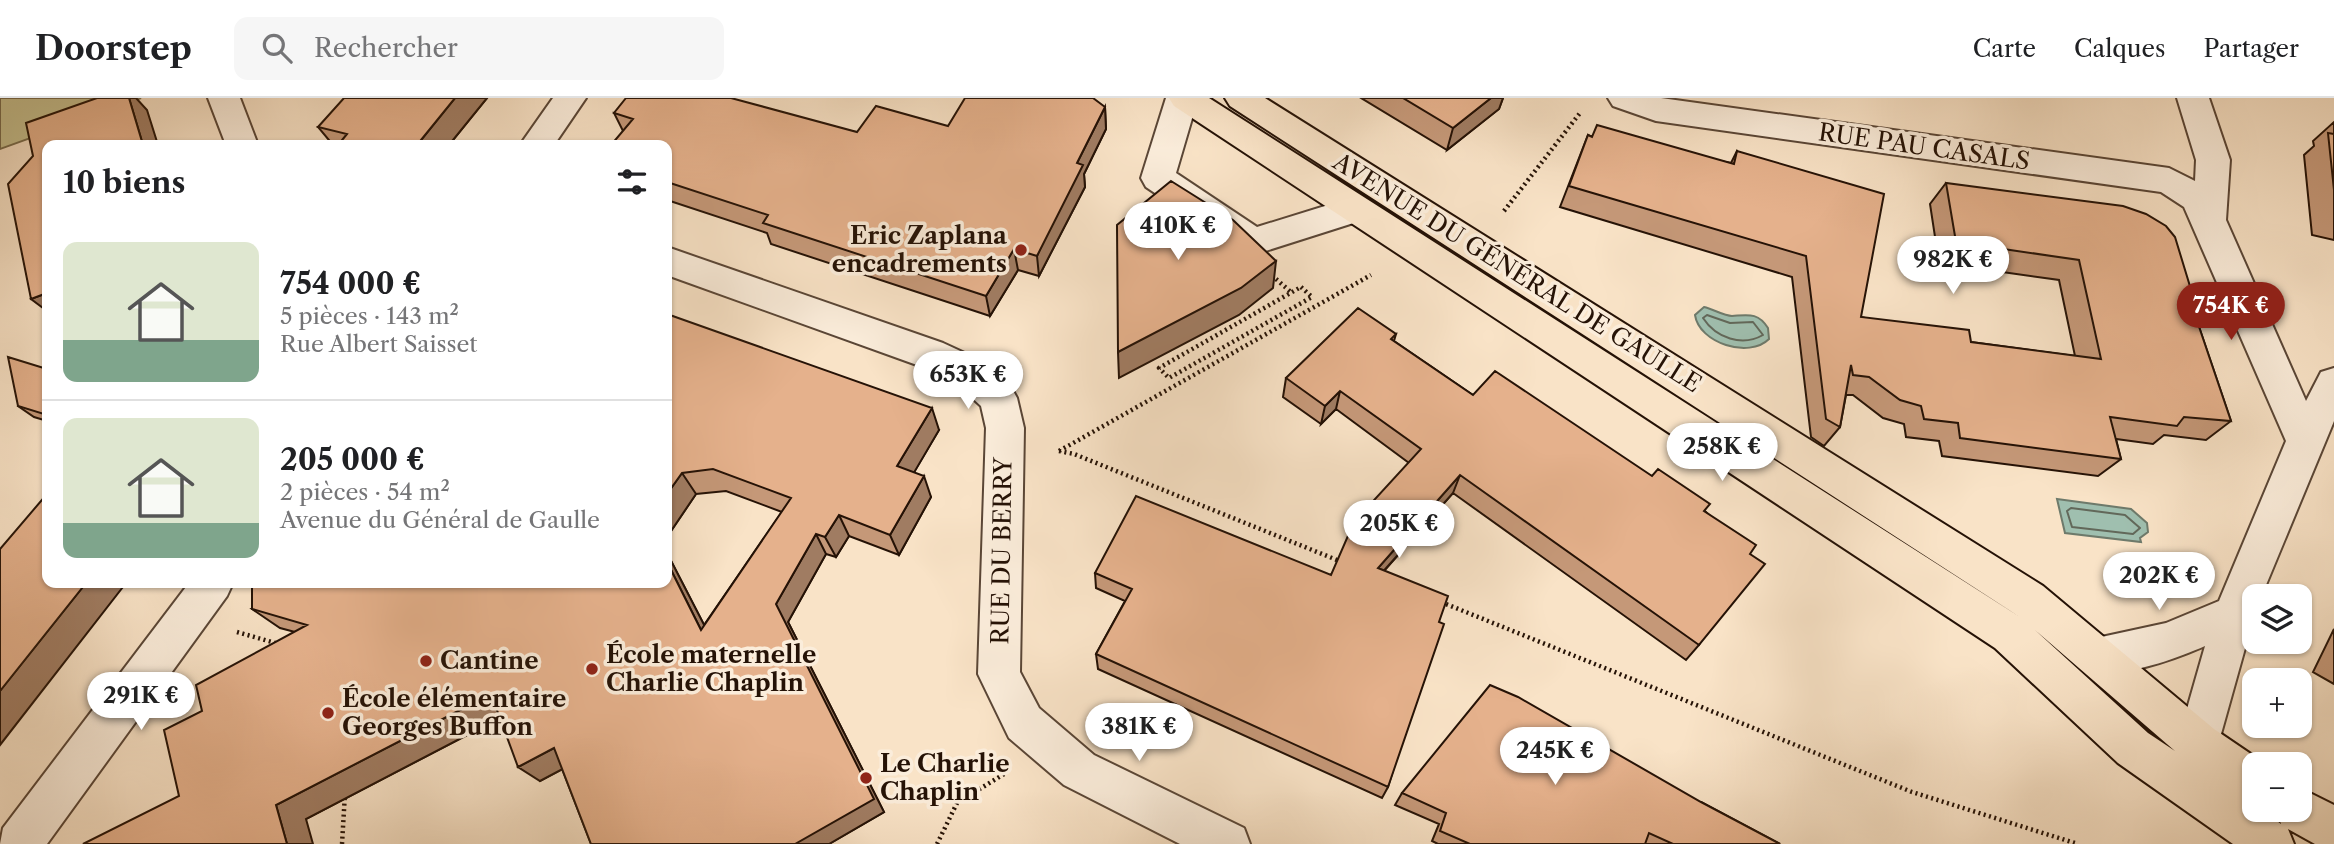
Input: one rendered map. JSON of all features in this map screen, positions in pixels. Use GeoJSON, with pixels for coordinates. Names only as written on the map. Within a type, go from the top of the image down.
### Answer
{"type":"FeatureCollection","features":[{"type":"Feature","properties":{"kind":"main road","name":"AVENUE DU GÉNÉRAL DE GAULLE"},"geometry":{"type":"LineString","coordinates":[[1183,98],[2010,634],[2133,748],[2272,844]]}},
{"type":"Feature","properties":{"kind":"main road","name":"AVENUE DU GÉNÉRAL DE GAULLE"},"geometry":{"type":"LineString","coordinates":[[1241,98],[2029,599],[2098,655],[2199,744],[2242,774]]}},
{"type":"Feature","properties":{"kind":"main road"},"geometry":{"type":"LineString","coordinates":[[2133,748],[2199,744]]}},
{"type":"Feature","properties":{"kind":"main road"},"geometry":{"type":"LineString","coordinates":[[2312,818],[2334,830]]}},
{"type":"Feature","properties":{"kind":"street"},"geometry":{"type":"LineString","coordinates":[[224,98],[240,140]]}},
{"type":"Feature","properties":{"kind":"street"},"geometry":{"type":"LineString","coordinates":[[540,140],[570,98]]}},
{"type":"Feature","properties":{"kind":"street"},"geometry":{"type":"LineString","coordinates":[[1183,98],[1158,178],[1253,242],[1354,209]]}},
{"type":"Feature","properties":{"kind":"street","name":"RUE PAU CASALS"},"geometry":{"type":"LineString","coordinates":[[1624,98],[1656,109],[2169,181],[2196,198],[2209,220]]}},
{"type":"Feature","properties":{"kind":"street"},"geometry":{"type":"LineString","coordinates":[[2193,98],[2213,160],[2209,220],[2305,441]]}},
{"type":"Feature","properties":{"kind":"street","name":"RUE DU BERRY"},"geometry":{"type":"LineString","coordinates":[[672,263],[930,354],[970,372],[998,398],[1005,428],[999,674],[1038,734]]}},
{"type":"Feature","properties":{"kind":"street"},"geometry":{"type":"LineString","coordinates":[[2199,744],[2234,614],[2305,441],[2334,383]]}},
{"type":"Feature","properties":{"kind":"street"},"geometry":{"type":"LineString","coordinates":[[19,844],[209,588]]}},
{"type":"Feature","properties":{"kind":"street"},"geometry":{"type":"LineString","coordinates":[[2098,655],[2168,642],[2234,614]]}},
{"type":"Feature","properties":{"kind":"street"},"geometry":{"type":"LineString","coordinates":[[1038,734],[1079,770],[1227,844]]}},
{"type":"Feature","properties":{"kind":"path"},"geometry":{"type":"LineString","coordinates":[[1466,240],[1480,226],[1495,223],[1585,107]]}},
{"type":"Feature","properties":{"kind":"path"},"geometry":{"type":"LineString","coordinates":[[1059,451],[1387,266],[1407,244]]}},
{"type":"Feature","properties":{"kind":"path"},"geometry":{"type":"LineString","coordinates":[[1292,293],[1159,368],[1169,378],[1312,297]]}},
{"type":"Feature","properties":{"kind":"path"},"geometry":{"type":"LineString","coordinates":[[1249,308],[1254,314]]}},
{"type":"Feature","properties":{"kind":"path"},"geometry":{"type":"LineString","coordinates":[[1005,444],[1074,454],[1345,563]]}},
{"type":"Feature","properties":{"kind":"path"},"geometry":{"type":"LineString","coordinates":[[1435,600],[1913,792],[2078,844]]}},
{"type":"Feature","properties":{"kind":"path"},"geometry":{"type":"LineString","coordinates":[[233,631],[282,644]]}},
{"type":"Feature","properties":{"kind":"path"},"geometry":{"type":"LineString","coordinates":[[937,844],[957,803],[1038,734]]}},
{"type":"Feature","properties":{"kind":"path"},"geometry":{"type":"LineString","coordinates":[[342,782],[346,796],[342,844]]}},
{"type":"Feature","properties":{"kind":"shaded area"},"geometry":{"type":"Polygon","coordinates":[[[0,98],[141,98],[0,149],[0,98]]]}},
{"type":"Feature","properties":{"kind":"water"},"geometry":{"type":"Polygon","coordinates":[[[1704,307],[1729,316],[1756,317],[1768,328],[1769,339],[1750,348],[1738,348],[1715,340],[1705,333],[1695,315],[1704,307]]]}},
{"type":"Feature","properties":{"kind":"water"},"geometry":{"type":"Polygon","coordinates":[[[2057,499],[2131,509],[2147,523],[2148,532],[2140,538],[2141,542],[2065,533],[2057,499]]]}},
{"type":"Feature","properties":{"kind":"building"},"geometry":{"type":"Polygon","coordinates":[[[97,98],[129,98],[142,140],[42,140],[42,295],[31,299],[8,184],[33,156],[26,123],[97,98]]]}},
{"type":"Feature","properties":{"kind":"building"},"geometry":{"type":"Polygon","coordinates":[[[344,98],[455,98],[421,140],[342,140],[347,134],[318,127],[344,98]]]}},
{"type":"Feature","properties":{"kind":"building"},"geometry":{"type":"Polygon","coordinates":[[[626,98],[731,98],[857,132],[876,106],[948,126],[965,98],[1093,98],[1105,107],[1077,163],[1083,165],[1037,256],[1014,249],[986,296],[763,223],[768,215],[672,184],[672,140],[615,140],[633,119],[614,113],[626,98]]]}},
{"type":"Feature","properties":{"kind":"building"},"geometry":{"type":"Polygon","coordinates":[[[1403,98],[1491,98],[1453,128],[1403,98]]]}},
{"type":"Feature","properties":{"kind":"building"},"geometry":{"type":"Polygon","coordinates":[[[1597,125],[1734,164],[1737,151],[1884,194],[1861,317],[1969,330],[1971,342],[2101,359],[2079,260],[1956,242],[1946,183],[2123,206],[2146,214],[2166,226],[2175,237],[2196,306],[2192,306],[2231,421],[2184,417],[2177,426],[2110,417],[2121,459],[1960,438],[1958,423],[1924,419],[1921,406],[1900,400],[1869,377],[1853,375],[1851,365],[1840,427],[1826,419],[1806,256],[1569,186],[1588,135],[1592,137],[1597,125]]]}},
{"type":"Feature","properties":{"kind":"building"},"geometry":{"type":"Polygon","coordinates":[[[2328,133],[2334,134],[2334,190],[2328,133]]]}},
{"type":"Feature","properties":{"kind":"building"},"geometry":{"type":"Polygon","coordinates":[[[1171,181],[1233,220],[1276,261],[1241,288],[1118,352],[1117,225],[1171,181]]]}},
{"type":"Feature","properties":{"kind":"building"},"geometry":{"type":"Polygon","coordinates":[[[1358,308],[1396,334],[1391,339],[1473,395],[1495,371],[1652,476],[1658,469],[1710,504],[1704,511],[1756,545],[1750,554],[1765,564],[1699,645],[1460,475],[1378,568],[1448,596],[1439,622],[1444,624],[1388,787],[1096,654],[1132,589],[1095,573],[1136,496],[1331,575],[1354,522],[1421,449],[1340,391],[1325,406],[1286,378],[1358,308]]]}},
{"type":"Feature","properties":{"kind":"building","name":"École maternelle Charlie Chaplin"},"geometry":{"type":"Polygon","coordinates":[[[672,316],[932,408],[897,466],[924,476],[890,535],[839,515],[825,537],[816,534],[776,604],[874,799],[795,844],[591,844],[554,748],[518,767],[491,694],[276,805],[287,844],[83,844],[179,796],[164,730],[202,711],[196,685],[307,625],[252,609],[252,588],[672,588],[672,572],[701,630],[791,498],[713,469],[682,473],[672,487],[672,316]]]}},
{"type":"Feature","properties":{"kind":"building"},"geometry":{"type":"Polygon","coordinates":[[[8,357],[42,367],[42,413],[18,406],[8,357]]]}},
{"type":"Feature","properties":{"kind":"building"},"geometry":{"type":"Polygon","coordinates":[[[42,500],[42,588],[82,588],[0,691],[0,549],[42,500]]]}},
{"type":"Feature","properties":{"kind":"building"},"geometry":{"type":"Polygon","coordinates":[[[1490,685],[1518,697],[1780,844],[1673,844],[1649,833],[1645,844],[1470,844],[1440,831],[1446,813],[1402,793],[1490,685]]]}},
{"type":"Feature","properties":{"kind":"place","name":"Eric Zaplana encadrements"},"geometry":{"type":"Point","coordinates":[1021,250]}},
{"type":"Feature","properties":{"kind":"place","name":"Cantine"},"geometry":{"type":"Point","coordinates":[426,661]}},
{"type":"Feature","properties":{"kind":"place","name":"École maternelle Charlie Chaplin"},"geometry":{"type":"Point","coordinates":[592,669]}},
{"type":"Feature","properties":{"kind":"place","name":"École élémentaire Georges Buffon"},"geometry":{"type":"Point","coordinates":[328,713]}},
{"type":"Feature","properties":{"kind":"place","name":"Le Charlie Chaplin"},"geometry":{"type":"Point","coordinates":[866,778]}}]}
